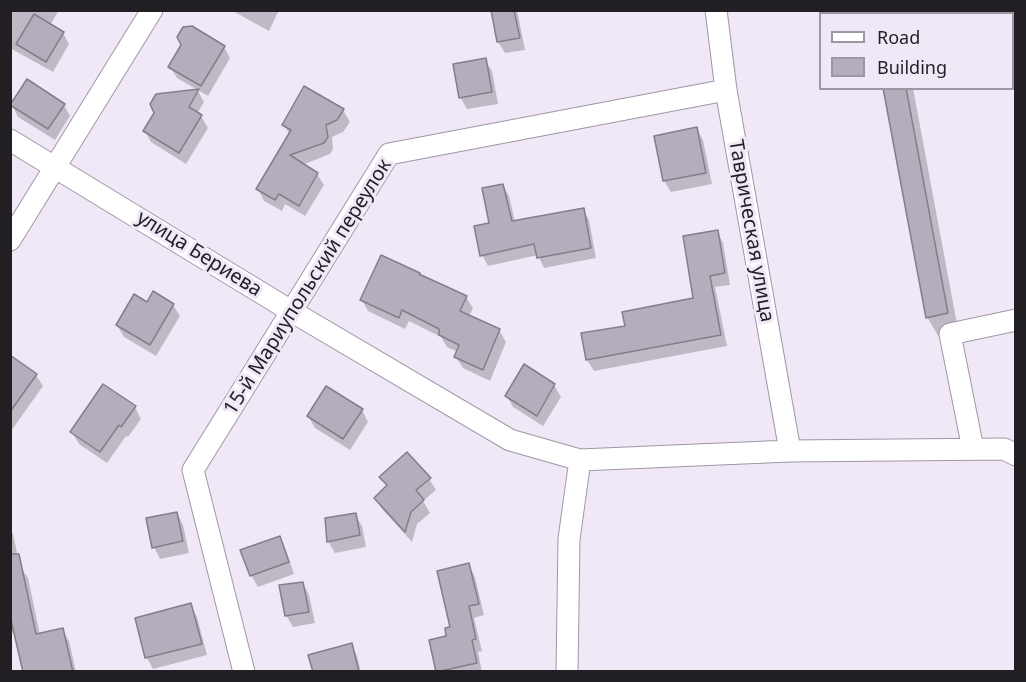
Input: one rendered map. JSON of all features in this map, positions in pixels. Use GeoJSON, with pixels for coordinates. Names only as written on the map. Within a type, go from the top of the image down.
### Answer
{"type":"FeatureCollection","features":[{"type":"Feature","properties":{"kind":"street"},"geometry":{"type":"LineString","coordinates":[[10,240],[152,10]]}},
{"type":"Feature","properties":{"kind":"street","name":"Таврическая улица"},"geometry":{"type":"LineString","coordinates":[[716,10],[726,90],[790,451]]}},
{"type":"Feature","properties":{"kind":"street","name":"15-й Мариупольский переулок"},"geometry":{"type":"LineString","coordinates":[[244,672],[193,470],[389,154],[726,90]]}},
{"type":"Feature","properties":{"kind":"street","name":"улица Бериева"},"geometry":{"type":"LineString","coordinates":[[10,140],[291,311],[510,440],[580,460],[790,451],[1004,449],[1016,455]]}},
{"type":"Feature","properties":{"kind":"street"},"geometry":{"type":"LineString","coordinates":[[973,449],[950,334],[1016,320]]}},
{"type":"Feature","properties":{"kind":"street"},"geometry":{"type":"LineString","coordinates":[[567,672],[569,539],[580,460]]}},
{"type":"Feature","properties":{"kind":"building"},"geometry":{"type":"Polygon","coordinates":[[[491,10],[514,10],[520,38],[497,42],[491,10]]]}},
{"type":"Feature","properties":{"kind":"building"},"geometry":{"type":"Polygon","coordinates":[[[34,14],[64,32],[46,62],[16,44],[34,14]]]}},
{"type":"Feature","properties":{"kind":"building"},"geometry":{"type":"Polygon","coordinates":[[[192,26],[225,46],[201,86],[168,67],[181,45],[177,37],[183,27],[192,26]]]}},
{"type":"Feature","properties":{"kind":"building"},"geometry":{"type":"Polygon","coordinates":[[[486,58],[492,92],[459,98],[453,64],[486,58]]]}},
{"type":"Feature","properties":{"kind":"building"},"geometry":{"type":"Polygon","coordinates":[[[27,79],[65,104],[48,129],[10,105],[27,79]]]}},
{"type":"Feature","properties":{"kind":"building"},"geometry":{"type":"Polygon","coordinates":[[[304,86],[344,109],[337,120],[326,125],[328,137],[324,143],[290,155],[318,173],[299,206],[279,194],[275,200],[256,189],[291,130],[282,125],[304,86]]]}},
{"type":"Feature","properties":{"kind":"building"},"geometry":{"type":"Polygon","coordinates":[[[199,89],[189,107],[202,115],[179,153],[143,131],[154,113],[150,104],[156,94],[199,89]]]}},
{"type":"Feature","properties":{"kind":"building"},"geometry":{"type":"Polygon","coordinates":[[[883,90],[906,90],[948,313],[926,318],[883,90]]]}},
{"type":"Feature","properties":{"kind":"building"},"geometry":{"type":"Polygon","coordinates":[[[697,127],[706,173],[663,181],[654,136],[697,127]]]}},
{"type":"Feature","properties":{"kind":"building"},"geometry":{"type":"Polygon","coordinates":[[[503,184],[512,221],[584,208],[591,248],[537,258],[534,244],[480,256],[474,226],[489,223],[482,188],[503,184]]]}},
{"type":"Feature","properties":{"kind":"building"},"geometry":{"type":"Polygon","coordinates":[[[718,230],[725,273],[710,276],[721,335],[586,360],[581,333],[625,326],[622,312],[693,298],[683,236],[718,230]]]}},
{"type":"Feature","properties":{"kind":"building"},"geometry":{"type":"Polygon","coordinates":[[[381,255],[467,296],[460,311],[500,329],[483,370],[454,357],[459,345],[439,335],[439,329],[402,310],[399,318],[360,300],[381,255]]]}},
{"type":"Feature","properties":{"kind":"building"},"geometry":{"type":"Polygon","coordinates":[[[153,291],[174,304],[150,345],[116,325],[134,294],[147,302],[153,291]]]}},
{"type":"Feature","properties":{"kind":"building"},"geometry":{"type":"Polygon","coordinates":[[[10,355],[37,374],[10,412],[10,355]]]}},
{"type":"Feature","properties":{"kind":"building"},"geometry":{"type":"Polygon","coordinates":[[[524,364],[555,384],[537,416],[505,396],[524,364]]]}},
{"type":"Feature","properties":{"kind":"building"},"geometry":{"type":"Polygon","coordinates":[[[103,384],[136,406],[100,452],[70,432],[103,384]]]}},
{"type":"Feature","properties":{"kind":"building"},"geometry":{"type":"Polygon","coordinates":[[[326,386],[363,409],[343,439],[307,416],[326,386]]]}},
{"type":"Feature","properties":{"kind":"building"},"geometry":{"type":"Polygon","coordinates":[[[407,452],[431,478],[416,490],[424,500],[411,512],[405,532],[374,498],[387,485],[379,477],[407,452]]]}},
{"type":"Feature","properties":{"kind":"building"},"geometry":{"type":"Polygon","coordinates":[[[177,512],[183,541],[152,548],[146,518],[177,512]]]}},
{"type":"Feature","properties":{"kind":"building"},"geometry":{"type":"Polygon","coordinates":[[[356,513],[360,535],[327,542],[325,518],[356,513]]]}},
{"type":"Feature","properties":{"kind":"building"},"geometry":{"type":"Polygon","coordinates":[[[280,536],[289,562],[250,576],[240,550],[280,536]]]}},
{"type":"Feature","properties":{"kind":"building"},"geometry":{"type":"Polygon","coordinates":[[[10,554],[19,554],[36,634],[63,628],[73,672],[23,672],[10,616],[10,554]]]}},
{"type":"Feature","properties":{"kind":"building"},"geometry":{"type":"Polygon","coordinates":[[[469,563],[479,604],[469,606],[476,639],[472,640],[477,663],[436,672],[429,640],[446,636],[445,628],[450,627],[437,571],[469,563]]]}},
{"type":"Feature","properties":{"kind":"building"},"geometry":{"type":"Polygon","coordinates":[[[303,582],[309,612],[285,616],[279,585],[303,582]]]}},
{"type":"Feature","properties":{"kind":"building"},"geometry":{"type":"Polygon","coordinates":[[[191,603],[202,644],[145,658],[135,618],[191,603]]]}},
{"type":"Feature","properties":{"kind":"building"},"geometry":{"type":"Polygon","coordinates":[[[352,643],[359,672],[313,672],[308,655],[352,643]]]}}]}
